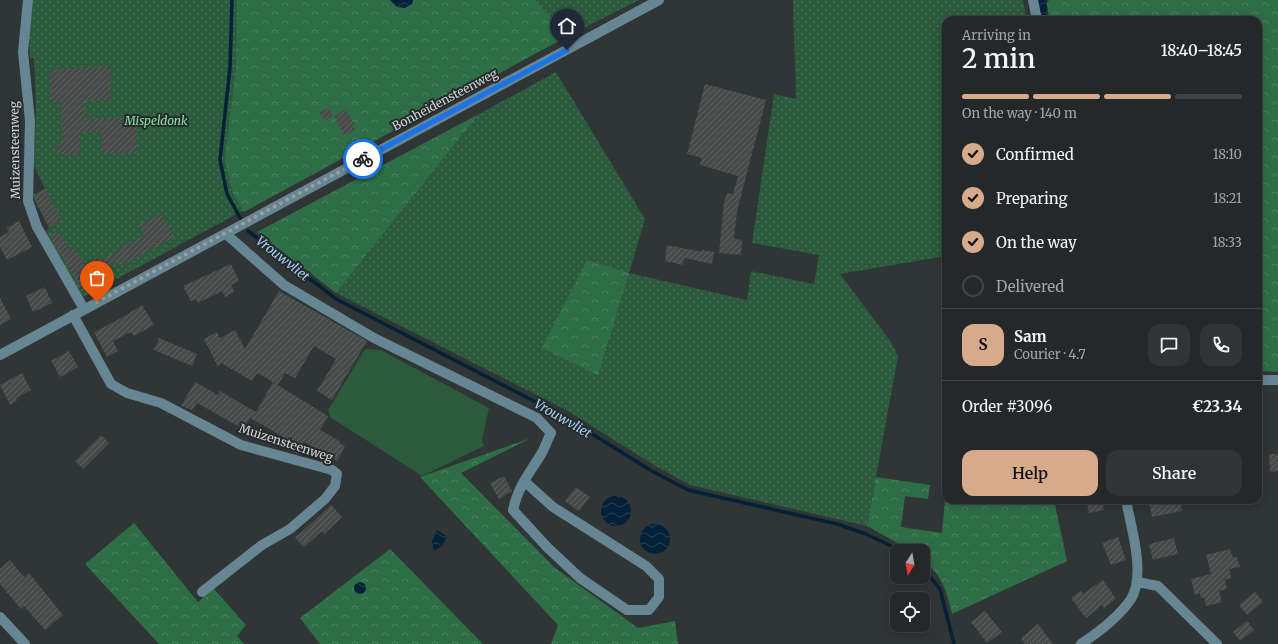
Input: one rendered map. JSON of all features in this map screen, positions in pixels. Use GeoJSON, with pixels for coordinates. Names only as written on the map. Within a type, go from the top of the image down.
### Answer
{"type":"FeatureCollection","features":[{"type":"Feature","properties":{"kind":"street","name":"Muizensteenweg"},"geometry":{"type":"LineString","coordinates":[[28,0],[23,46],[30,121],[28,201],[37,228],[84,309]]}},
{"type":"Feature","properties":{"kind":"street","name":"Bonheidensteenweg"},"geometry":{"type":"LineString","coordinates":[[229,232],[659,0]]}},
{"type":"Feature","properties":{"kind":"street"},"geometry":{"type":"LineString","coordinates":[[1033,0],[1035,16]]}},
{"type":"Feature","properties":{"kind":"street"},"geometry":{"type":"LineString","coordinates":[[0,355],[229,232],[284,285],[374,338],[537,418],[551,433],[541,456],[524,481],[516,494],[513,510],[547,547],[580,578],[627,610],[649,610],[659,597],[659,578],[646,566],[553,506],[524,481]]}},
{"type":"Feature","properties":{"kind":"street","name":"Muizensteenweg"},"geometry":{"type":"LineString","coordinates":[[73,315],[111,384],[127,393],[161,403],[241,445],[332,470],[337,474],[335,486],[325,499],[290,529],[262,545],[202,592]]}},
{"type":"Feature","properties":{"kind":"street"},"geometry":{"type":"LineString","coordinates":[[1262,380],[1278,380]]}},
{"type":"Feature","properties":{"kind":"street"},"geometry":{"type":"LineString","coordinates":[[1081,644],[1105,626],[1132,598],[1137,582],[1138,566],[1127,504]]}},
{"type":"Feature","properties":{"kind":"street"},"geometry":{"type":"LineString","coordinates":[[1137,582],[1158,586],[1217,644]]}},
{"type":"Feature","properties":{"kind":"street"},"geometry":{"type":"LineString","coordinates":[[0,617],[25,644]]}},
{"type":"Feature","properties":{"kind":"green space","name":"Mispeldonk"},"geometry":{"type":"Polygon","coordinates":[[[27,0],[639,0],[568,36],[81,298],[44,233],[49,228],[32,195],[45,189],[34,166],[36,106],[34,58],[30,58],[27,0]]]}},
{"type":"Feature","properties":{"kind":"green space"},"geometry":{"type":"Polygon","coordinates":[[[237,0],[535,0],[568,36],[244,212],[233,193],[225,160],[236,68],[237,0]]]}},
{"type":"Feature","properties":{"kind":"green space"},"geometry":{"type":"Polygon","coordinates":[[[793,0],[1023,0],[1026,16],[942,16],[942,257],[840,274],[891,342],[898,356],[867,526],[690,485],[652,464],[568,411],[336,293],[479,114],[556,72],[645,219],[629,273],[747,300],[751,271],[814,284],[819,255],[752,243],[774,94],[796,99],[793,0]]]}},
{"type":"Feature","properties":{"kind":"green space"},"geometry":{"type":"Polygon","coordinates":[[[1049,0],[1278,0],[1278,372],[1262,371],[1262,16],[1049,16],[1047,3],[1049,0]]]}},
{"type":"Feature","properties":{"kind":"green space"},"geometry":{"type":"Polygon","coordinates":[[[479,114],[336,293],[257,232],[479,114]]]}},
{"type":"Feature","properties":{"kind":"green space"},"geometry":{"type":"Polygon","coordinates":[[[587,260],[629,273],[598,375],[542,348],[587,260]]]}},
{"type":"Feature","properties":{"kind":"green space"},"geometry":{"type":"Polygon","coordinates":[[[365,349],[381,350],[489,408],[482,440],[484,446],[422,476],[330,417],[328,410],[365,349]]]}},
{"type":"Feature","properties":{"kind":"green space"},"geometry":{"type":"Polygon","coordinates":[[[531,438],[461,473],[554,567],[638,628],[675,621],[678,644],[551,644],[558,625],[420,477],[531,438]]]}},
{"type":"Feature","properties":{"kind":"green space"},"geometry":{"type":"Polygon","coordinates":[[[876,477],[930,485],[928,499],[905,496],[901,527],[942,533],[945,504],[1055,504],[1067,561],[952,614],[943,584],[930,566],[930,544],[899,544],[867,526],[876,477]]]}},
{"type":"Feature","properties":{"kind":"green space"},"geometry":{"type":"Polygon","coordinates":[[[134,523],[198,602],[214,589],[246,625],[237,636],[244,644],[159,644],[85,564],[134,523]]]}},
{"type":"Feature","properties":{"kind":"green space"},"geometry":{"type":"Polygon","coordinates":[[[390,549],[483,644],[320,644],[300,618],[390,549]]]}},
{"type":"Feature","properties":{"kind":"water"},"geometry":{"type":"Polygon","coordinates":[[[390,0],[413,0],[412,4],[405,8],[397,7],[390,0]]]}},
{"type":"Feature","properties":{"kind":"water"},"geometry":{"type":"Polygon","coordinates":[[[1036,0],[1046,0],[1046,16],[1039,16],[1036,0]]]}},
{"type":"Feature","properties":{"kind":"water"},"geometry":{"type":"Polygon","coordinates":[[[616,496],[627,500],[631,511],[627,522],[616,526],[605,522],[601,511],[605,500],[616,496]]]}},
{"type":"Feature","properties":{"kind":"water"},"geometry":{"type":"Polygon","coordinates":[[[655,524],[661,525],[669,533],[669,545],[661,553],[655,554],[649,553],[641,545],[640,539],[641,533],[649,525],[655,524]]]}},
{"type":"Feature","properties":{"kind":"water"},"geometry":{"type":"Polygon","coordinates":[[[437,530],[445,535],[446,538],[442,546],[436,550],[433,549],[432,541],[437,530]]]}},
{"type":"Feature","properties":{"kind":"water"},"geometry":{"type":"Polygon","coordinates":[[[362,582],[365,583],[365,593],[358,594],[355,593],[354,586],[355,583],[362,582]]]}},
{"type":"Feature","properties":{"kind":"building"},"geometry":{"type":"Polygon","coordinates":[[[110,66],[111,100],[85,101],[86,119],[136,117],[137,153],[102,153],[101,132],[80,133],[80,154],[57,154],[57,143],[62,143],[60,102],[51,102],[50,69],[110,66]]]}},
{"type":"Feature","properties":{"kind":"building"},"geometry":{"type":"Polygon","coordinates":[[[705,84],[766,100],[737,211],[734,239],[742,240],[741,255],[719,253],[724,202],[727,193],[733,194],[738,176],[700,165],[702,158],[687,154],[705,84]]]}},
{"type":"Feature","properties":{"kind":"building"},"geometry":{"type":"Polygon","coordinates":[[[329,108],[333,116],[324,121],[319,112],[329,108]]]}},
{"type":"Feature","properties":{"kind":"building"},"geometry":{"type":"Polygon","coordinates":[[[346,109],[354,124],[355,130],[344,136],[334,116],[346,109]]]}},
{"type":"Feature","properties":{"kind":"building"},"geometry":{"type":"Polygon","coordinates":[[[45,189],[62,221],[49,228],[35,199],[35,194],[45,189]]]}},
{"type":"Feature","properties":{"kind":"building"},"geometry":{"type":"Polygon","coordinates":[[[161,213],[174,237],[121,266],[118,261],[98,271],[103,280],[82,291],[50,236],[58,231],[70,251],[75,248],[84,265],[96,258],[101,257],[102,260],[144,235],[139,225],[161,213]]]}},
{"type":"Feature","properties":{"kind":"building"},"geometry":{"type":"Polygon","coordinates":[[[19,221],[32,247],[7,260],[0,247],[0,237],[9,232],[6,228],[19,221]]]}},
{"type":"Feature","properties":{"kind":"building"},"geometry":{"type":"Polygon","coordinates":[[[667,245],[702,252],[702,250],[714,252],[712,264],[684,258],[683,265],[665,261],[667,245]]]}},
{"type":"Feature","properties":{"kind":"building"},"geometry":{"type":"Polygon","coordinates":[[[231,264],[239,281],[231,285],[234,292],[225,297],[222,291],[198,303],[196,299],[191,301],[183,286],[231,264]]]}},
{"type":"Feature","properties":{"kind":"building"},"geometry":{"type":"Polygon","coordinates":[[[45,287],[52,303],[33,312],[26,296],[45,287]]]}},
{"type":"Feature","properties":{"kind":"building"},"geometry":{"type":"Polygon","coordinates":[[[279,291],[367,341],[332,400],[317,391],[336,359],[314,346],[295,378],[285,373],[278,385],[257,373],[252,381],[221,363],[218,367],[204,339],[217,332],[220,338],[235,330],[245,349],[279,291]]]}},
{"type":"Feature","properties":{"kind":"building"},"geometry":{"type":"Polygon","coordinates":[[[0,298],[11,319],[0,325],[0,298]]]}},
{"type":"Feature","properties":{"kind":"building"},"geometry":{"type":"Polygon","coordinates":[[[142,305],[154,325],[134,336],[131,332],[113,341],[118,351],[107,357],[94,332],[142,305]]]}},
{"type":"Feature","properties":{"kind":"building"},"geometry":{"type":"Polygon","coordinates":[[[159,338],[197,354],[192,366],[154,350],[159,338]]]}},
{"type":"Feature","properties":{"kind":"building"},"geometry":{"type":"Polygon","coordinates":[[[69,351],[78,367],[60,377],[51,361],[69,351]]]}},
{"type":"Feature","properties":{"kind":"building"},"geometry":{"type":"Polygon","coordinates":[[[22,373],[31,390],[16,398],[17,401],[10,405],[0,385],[22,373]]]}},
{"type":"Feature","properties":{"kind":"building"},"geometry":{"type":"Polygon","coordinates":[[[195,382],[218,395],[220,391],[256,412],[273,382],[328,416],[320,430],[340,441],[339,443],[345,446],[337,461],[304,442],[297,454],[283,446],[287,439],[250,418],[243,429],[197,403],[192,410],[181,406],[195,382]]]}},
{"type":"Feature","properties":{"kind":"building"},"geometry":{"type":"Polygon","coordinates":[[[101,435],[109,443],[83,469],[75,461],[101,435]]]}},
{"type":"Feature","properties":{"kind":"building"},"geometry":{"type":"Polygon","coordinates":[[[1269,454],[1278,454],[1278,471],[1270,472],[1269,454]]]}},
{"type":"Feature","properties":{"kind":"building"},"geometry":{"type":"Polygon","coordinates":[[[504,476],[512,491],[499,499],[490,483],[504,476]]]}},
{"type":"Feature","properties":{"kind":"building"},"geometry":{"type":"Polygon","coordinates":[[[576,487],[590,497],[579,511],[565,501],[576,487]]]}},
{"type":"Feature","properties":{"kind":"building"},"geometry":{"type":"Polygon","coordinates":[[[1087,504],[1103,504],[1104,510],[1089,513],[1087,504]]]}},
{"type":"Feature","properties":{"kind":"building"},"geometry":{"type":"Polygon","coordinates":[[[1150,504],[1181,504],[1182,511],[1152,517],[1150,504]]]}},
{"type":"Feature","properties":{"kind":"building"},"geometry":{"type":"Polygon","coordinates":[[[331,505],[342,517],[324,534],[322,531],[304,547],[295,538],[331,505]]]}},
{"type":"Feature","properties":{"kind":"building"},"geometry":{"type":"Polygon","coordinates":[[[1118,537],[1126,560],[1111,565],[1102,543],[1118,537]]]}},
{"type":"Feature","properties":{"kind":"building"},"geometry":{"type":"Polygon","coordinates":[[[1174,538],[1178,554],[1153,560],[1149,544],[1174,538]]]}},
{"type":"Feature","properties":{"kind":"building"},"geometry":{"type":"Polygon","coordinates":[[[1230,549],[1233,558],[1237,557],[1240,567],[1229,569],[1231,578],[1225,580],[1227,589],[1219,591],[1222,602],[1206,606],[1204,597],[1201,598],[1200,593],[1195,595],[1191,579],[1211,574],[1206,555],[1230,549]]]}},
{"type":"Feature","properties":{"kind":"building"},"geometry":{"type":"Polygon","coordinates":[[[10,560],[24,577],[29,573],[63,615],[45,630],[24,606],[21,609],[0,584],[0,569],[10,560]]]}},
{"type":"Feature","properties":{"kind":"building"},"geometry":{"type":"Polygon","coordinates":[[[1103,580],[1116,599],[1104,608],[1102,605],[1086,618],[1071,598],[1081,590],[1083,594],[1103,580]]]}},
{"type":"Feature","properties":{"kind":"building"},"geometry":{"type":"Polygon","coordinates":[[[1255,592],[1263,602],[1247,615],[1239,605],[1255,592]]]}},
{"type":"Feature","properties":{"kind":"building"},"geometry":{"type":"Polygon","coordinates":[[[985,611],[1002,632],[987,643],[971,622],[985,611]]]}},
{"type":"Feature","properties":{"kind":"building"},"geometry":{"type":"Polygon","coordinates":[[[1247,621],[1254,630],[1240,641],[1233,632],[1247,621]]]}},
{"type":"Feature","properties":{"kind":"building"},"geometry":{"type":"Polygon","coordinates":[[[1038,624],[1053,644],[1025,644],[1021,638],[1038,624]]]}},
{"type":"Feature","properties":{"kind":"waterway","name":"Vrouwvliet"},"geometry":{"type":"LineString","coordinates":[[232,0],[230,67],[220,160],[227,194],[243,223]]}},
{"type":"Feature","properties":{"kind":"waterway","name":"Vrouwvliet"},"geometry":{"type":"LineString","coordinates":[[248,231],[336,299],[565,417],[650,470],[688,490],[837,524],[866,534],[890,545]]}},
{"type":"Feature","properties":{"kind":"waterway","name":"Vrouwvliet"},"geometry":{"type":"LineString","coordinates":[[930,577],[940,589],[954,644]]}},
{"type":"Feature","properties":{"kind":"way so far"},"geometry":{"type":"LineString","coordinates":[[97,302],[254,219],[273,207],[363,159]]}},
{"type":"Feature","properties":{"kind":"route"},"geometry":{"type":"LineString","coordinates":[[363,159],[567,50]]}}]}
